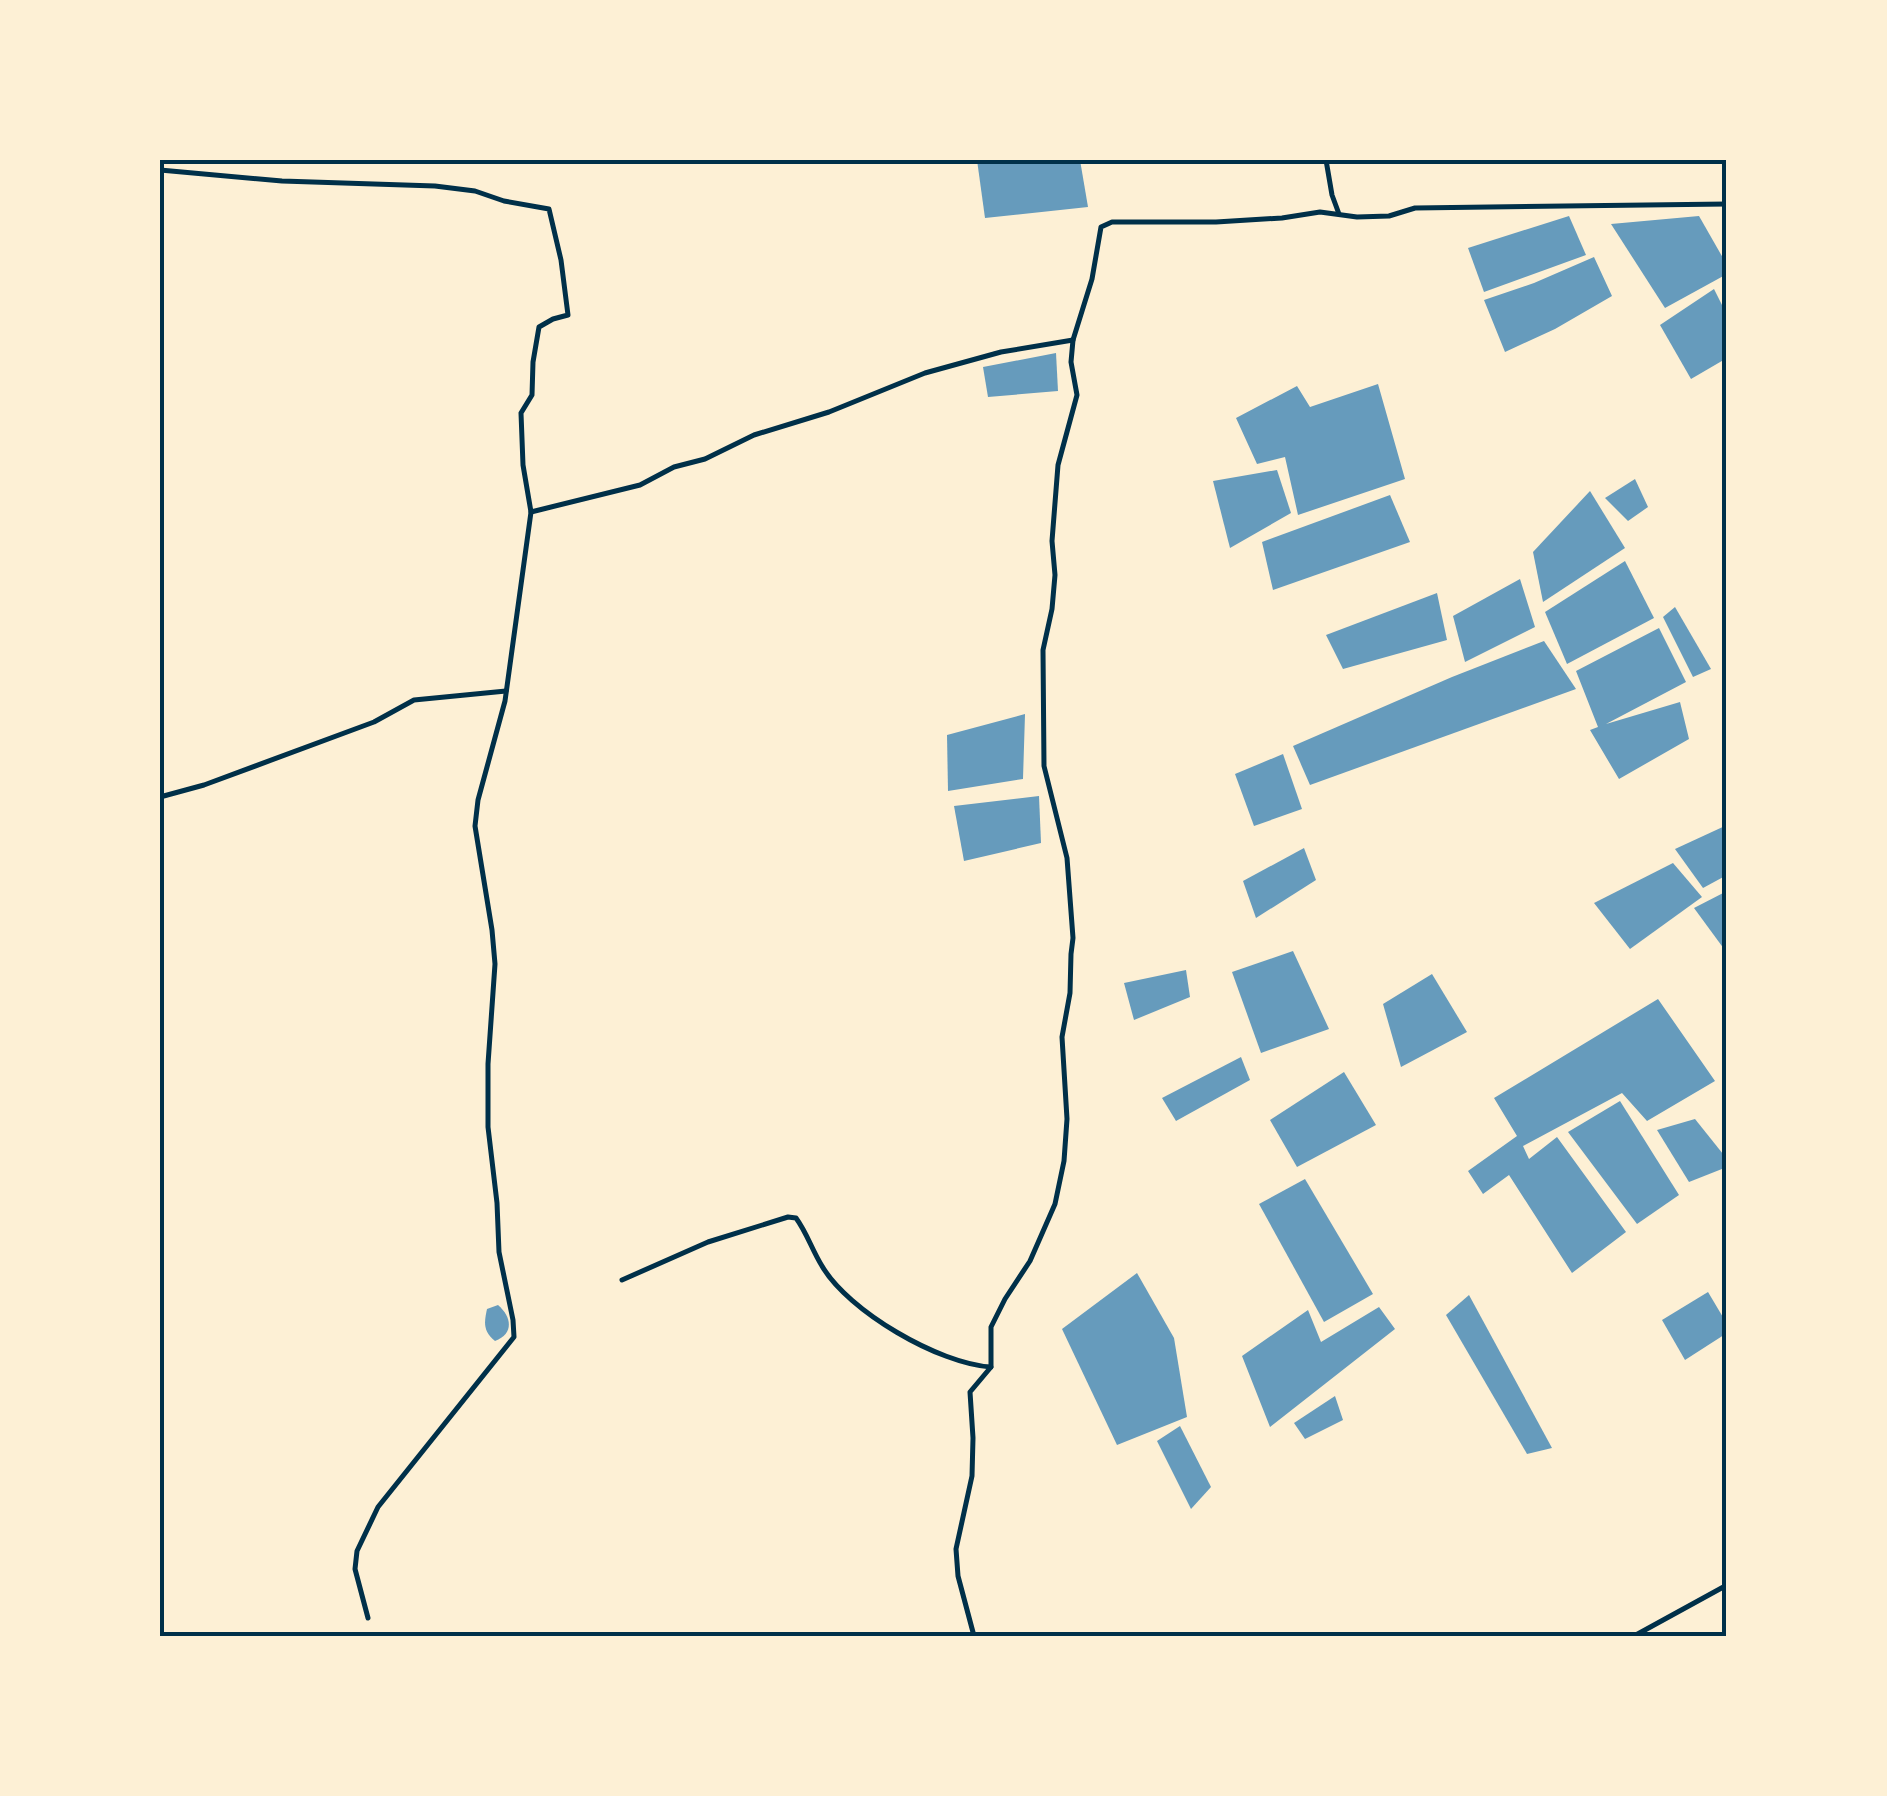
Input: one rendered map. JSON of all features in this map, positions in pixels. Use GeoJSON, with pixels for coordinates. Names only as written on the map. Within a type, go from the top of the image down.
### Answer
{"type":"FeatureCollection","features":[{"type":"Feature","properties":{"kind":"street"},"geometry":{"type":"LineString","coordinates":[[1326,160],[1339,214]]}},
{"type":"Feature","properties":{"kind":"street"},"geometry":{"type":"LineString","coordinates":[[160,170],[282,181],[435,186],[475,192],[504,202],[549,209],[561,260],[568,316],[553,319],[540,328],[532,395],[520,413],[531,512],[506,691],[474,826],[495,964],[486,1090],[500,1252],[514,1337],[378,1506],[356,1551],[356,1569],[368,1618]]}},
{"type":"Feature","properties":{"kind":"street"},"geometry":{"type":"LineString","coordinates":[[974,1636],[958,1576],[956,1549],[972,1476],[970,1392],[991,1367],[991,1327],[1030,1260],[1054,1204],[1064,1161],[1067,1119],[1062,1037],[1074,938],[1066,858],[1044,766],[1043,650],[1055,576],[1052,542],[1058,465],[1077,395],[1073,340],[1092,279],[1102,227],[1112,222],[1216,222],[1320,212],[1390,216],[1415,208],[1727,204]]}},
{"type":"Feature","properties":{"kind":"street"},"geometry":{"type":"LineString","coordinates":[[531,512],[640,485],[754,435],[829,412],[925,373],[1001,352],[1073,340]]}},
{"type":"Feature","properties":{"kind":"street"},"geometry":{"type":"LineString","coordinates":[[160,797],[204,785],[374,722],[414,700],[506,691]]}},
{"type":"Feature","properties":{"kind":"street"},"geometry":{"type":"LineString","coordinates":[[622,1280],[737,1231],[796,1218],[833,1281],[866,1311],[907,1339],[962,1362],[991,1367]]}},
{"type":"Feature","properties":{"kind":"street"},"geometry":{"type":"LineString","coordinates":[[1634,1636],[1727,1585]]}},
{"type":"Feature","properties":{"kind":"water"},"geometry":{"type":"Polygon","coordinates":[[[977,160],[1080,160],[1088,207],[985,218],[977,160]]]}},
{"type":"Feature","properties":{"kind":"water"},"geometry":{"type":"Polygon","coordinates":[[[1569,216],[1586,255],[1484,292],[1468,248],[1569,216]]]}},
{"type":"Feature","properties":{"kind":"water"},"geometry":{"type":"Polygon","coordinates":[[[1699,216],[1727,265],[1727,274],[1665,308],[1611,224],[1699,216]]]}},
{"type":"Feature","properties":{"kind":"water"},"geometry":{"type":"Polygon","coordinates":[[[1594,257],[1612,296],[1505,352],[1484,300],[1594,257]]]}},
{"type":"Feature","properties":{"kind":"water"},"geometry":{"type":"Polygon","coordinates":[[[1714,289],[1727,315],[1727,358],[1691,379],[1660,325],[1714,289]]]}},
{"type":"Feature","properties":{"kind":"water"},"geometry":{"type":"Polygon","coordinates":[[[1056,353],[1058,391],[988,397],[983,367],[1056,353]]]}},
{"type":"Feature","properties":{"kind":"water"},"geometry":{"type":"Polygon","coordinates":[[[1378,384],[1405,479],[1298,515],[1285,457],[1257,464],[1236,418],[1297,386],[1310,407],[1378,384]]]}},
{"type":"Feature","properties":{"kind":"water"},"geometry":{"type":"Polygon","coordinates":[[[1277,470],[1291,513],[1230,548],[1213,481],[1277,470]]]}},
{"type":"Feature","properties":{"kind":"water"},"geometry":{"type":"Polygon","coordinates":[[[1635,479],[1648,507],[1628,521],[1605,498],[1635,479]]]}},
{"type":"Feature","properties":{"kind":"water"},"geometry":{"type":"Polygon","coordinates":[[[1590,491],[1625,548],[1543,602],[1533,552],[1590,491]]]}},
{"type":"Feature","properties":{"kind":"water"},"geometry":{"type":"Polygon","coordinates":[[[1390,495],[1410,542],[1273,590],[1262,542],[1390,495]]]}},
{"type":"Feature","properties":{"kind":"water"},"geometry":{"type":"Polygon","coordinates":[[[1625,561],[1654,618],[1567,664],[1545,612],[1625,561]]]}},
{"type":"Feature","properties":{"kind":"water"},"geometry":{"type":"Polygon","coordinates":[[[1520,579],[1535,627],[1465,662],[1453,616],[1520,579]]]}},
{"type":"Feature","properties":{"kind":"water"},"geometry":{"type":"Polygon","coordinates":[[[1437,593],[1447,640],[1343,669],[1326,635],[1437,593]]]}},
{"type":"Feature","properties":{"kind":"water"},"geometry":{"type":"Polygon","coordinates":[[[1675,607],[1711,669],[1693,677],[1663,617],[1675,607]]]}},
{"type":"Feature","properties":{"kind":"water"},"geometry":{"type":"Polygon","coordinates":[[[1659,628],[1686,682],[1606,724],[1680,702],[1689,739],[1619,779],[1590,730],[1598,727],[1576,671],[1659,628]]]}},
{"type":"Feature","properties":{"kind":"water"},"geometry":{"type":"Polygon","coordinates":[[[1544,641],[1576,689],[1310,785],[1293,746],[1544,641]]]}},
{"type":"Feature","properties":{"kind":"water"},"geometry":{"type":"Polygon","coordinates":[[[1025,714],[1023,779],[948,791],[947,735],[1025,714]]]}},
{"type":"Feature","properties":{"kind":"water"},"geometry":{"type":"Polygon","coordinates":[[[1283,754],[1302,809],[1254,826],[1235,774],[1283,754]]]}},
{"type":"Feature","properties":{"kind":"water"},"geometry":{"type":"Polygon","coordinates":[[[1039,796],[1041,843],[964,861],[954,806],[1039,796]]]}},
{"type":"Feature","properties":{"kind":"water"},"geometry":{"type":"Polygon","coordinates":[[[1727,825],[1727,875],[1703,888],[1675,849],[1727,825]]]}},
{"type":"Feature","properties":{"kind":"water"},"geometry":{"type":"Polygon","coordinates":[[[1304,848],[1316,880],[1256,918],[1243,881],[1304,848]]]}},
{"type":"Feature","properties":{"kind":"water"},"geometry":{"type":"Polygon","coordinates":[[[1673,863],[1702,897],[1630,949],[1594,903],[1673,863]]]}},
{"type":"Feature","properties":{"kind":"water"},"geometry":{"type":"Polygon","coordinates":[[[1727,891],[1727,953],[1694,908],[1727,891]]]}},
{"type":"Feature","properties":{"kind":"water"},"geometry":{"type":"Polygon","coordinates":[[[1293,951],[1329,1029],[1261,1053],[1232,972],[1293,951]]]}},
{"type":"Feature","properties":{"kind":"water"},"geometry":{"type":"Polygon","coordinates":[[[1186,970],[1190,997],[1134,1020],[1124,983],[1186,970]]]}},
{"type":"Feature","properties":{"kind":"water"},"geometry":{"type":"Polygon","coordinates":[[[1432,974],[1467,1032],[1401,1067],[1383,1004],[1432,974]]]}},
{"type":"Feature","properties":{"kind":"water"},"geometry":{"type":"Polygon","coordinates":[[[1658,999],[1715,1081],[1647,1121],[1622,1093],[1523,1146],[1529,1159],[1557,1137],[1626,1232],[1572,1273],[1509,1175],[1483,1194],[1468,1171],[1517,1136],[1494,1098],[1658,999]]]}},
{"type":"Feature","properties":{"kind":"water"},"geometry":{"type":"Polygon","coordinates":[[[1241,1057],[1250,1080],[1176,1121],[1162,1098],[1241,1057]]]}},
{"type":"Feature","properties":{"kind":"water"},"geometry":{"type":"Polygon","coordinates":[[[1344,1072],[1376,1125],[1297,1167],[1270,1120],[1344,1072]]]}},
{"type":"Feature","properties":{"kind":"water"},"geometry":{"type":"Polygon","coordinates":[[[1620,1101],[1679,1195],[1637,1224],[1568,1132],[1620,1101]]]}},
{"type":"Feature","properties":{"kind":"water"},"geometry":{"type":"Polygon","coordinates":[[[1695,1119],[1727,1159],[1727,1167],[1689,1182],[1657,1130],[1695,1119]]]}},
{"type":"Feature","properties":{"kind":"water"},"geometry":{"type":"Polygon","coordinates":[[[1305,1179],[1373,1294],[1324,1322],[1259,1204],[1305,1179]]]}},
{"type":"Feature","properties":{"kind":"water"},"geometry":{"type":"Polygon","coordinates":[[[1137,1273],[1174,1338],[1187,1417],[1117,1445],[1062,1329],[1137,1273]]]}},
{"type":"Feature","properties":{"kind":"water"},"geometry":{"type":"Polygon","coordinates":[[[1708,1292],[1727,1324],[1727,1333],[1685,1360],[1662,1320],[1708,1292]]]}},
{"type":"Feature","properties":{"kind":"water"},"geometry":{"type":"Polygon","coordinates":[[[1469,1295],[1552,1448],[1527,1454],[1446,1315],[1469,1295]]]}},
{"type":"Feature","properties":{"kind":"water"},"geometry":{"type":"Polygon","coordinates":[[[498,1305],[509,1325],[495,1341],[486,1330],[485,1319],[487,1309],[498,1305]]]}},
{"type":"Feature","properties":{"kind":"water"},"geometry":{"type":"Polygon","coordinates":[[[1379,1307],[1395,1329],[1270,1427],[1242,1356],[1308,1310],[1321,1342],[1379,1307]]]}},
{"type":"Feature","properties":{"kind":"water"},"geometry":{"type":"Polygon","coordinates":[[[1335,1396],[1343,1420],[1305,1439],[1294,1423],[1335,1396]]]}},
{"type":"Feature","properties":{"kind":"water"},"geometry":{"type":"Polygon","coordinates":[[[1180,1426],[1211,1487],[1191,1509],[1157,1441],[1180,1426]]]}}]}
